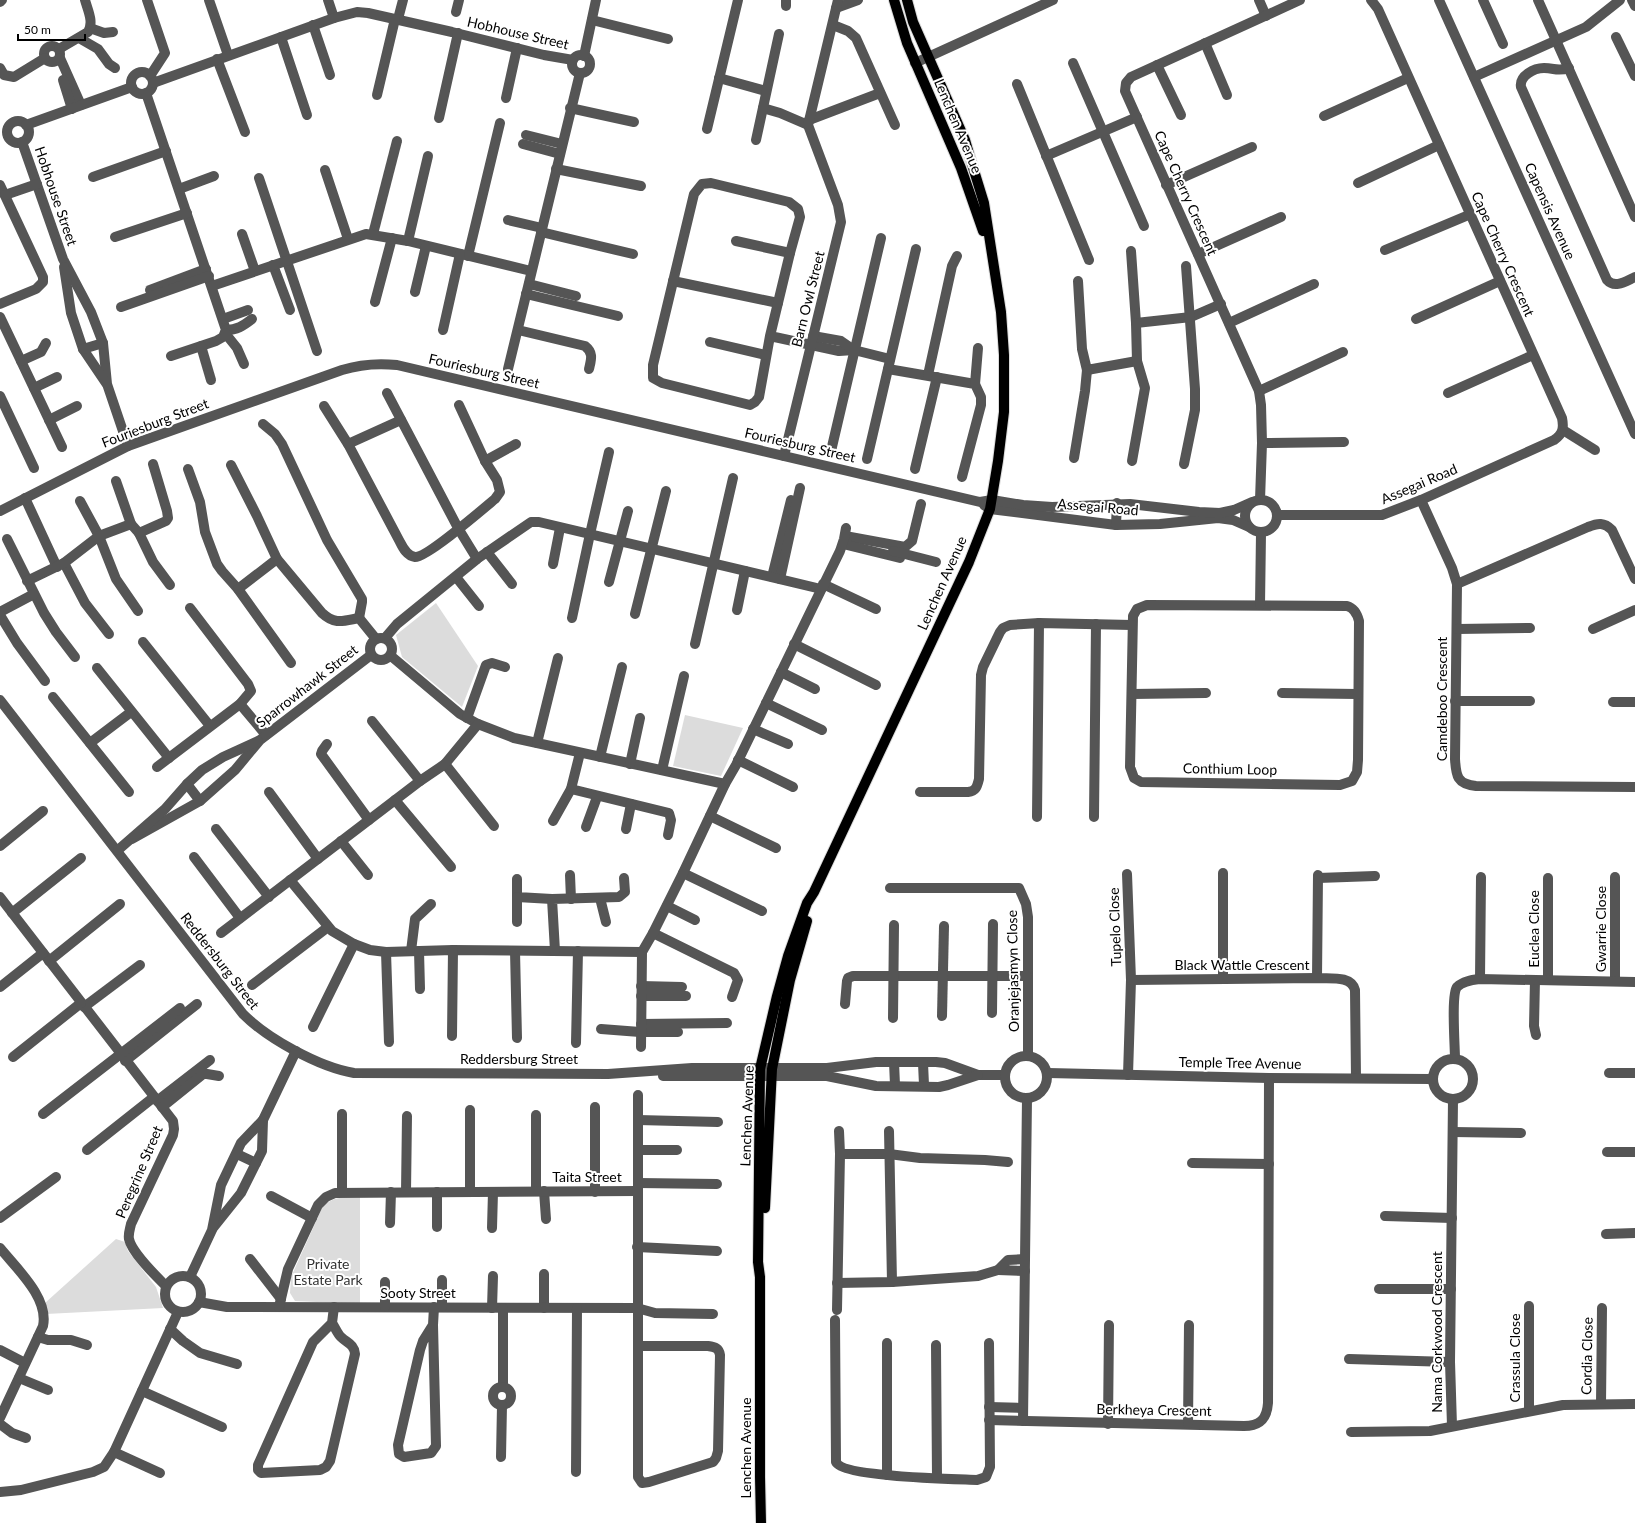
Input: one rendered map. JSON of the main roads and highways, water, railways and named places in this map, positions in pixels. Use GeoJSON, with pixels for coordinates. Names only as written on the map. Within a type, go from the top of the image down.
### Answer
{"type":"FeatureCollection","features":[{"type":"Feature","properties":{"kind":"main road","name":"Lenchen Avenue"},"geometry":{"type":"LineString","coordinates":[[894,0],[907,43],[971,194],[993,263]]}},
{"type":"Feature","properties":{"kind":"main road","name":"Lenchen Avenue"},"geometry":{"type":"LineString","coordinates":[[761,1523],[760,1277],[758,1262],[760,1073],[777,996],[788,956],[806,903],[814,892],[969,562],[991,505],[1004,412],[1005,376],[1001,312],[984,203],[965,140],[913,22],[907,0]]}},
{"type":"Feature","properties":{"kind":"main road","name":"Lenchen Avenue"},"geometry":{"type":"LineString","coordinates":[[760,1277],[763,1262],[771,1073],[790,980],[812,906],[814,892]]}},
{"type":"Feature","properties":{"kind":"park label","name":"Private Estate Park"},"geometry":{"type":"Point","coordinates":[328,1272]}}]}
